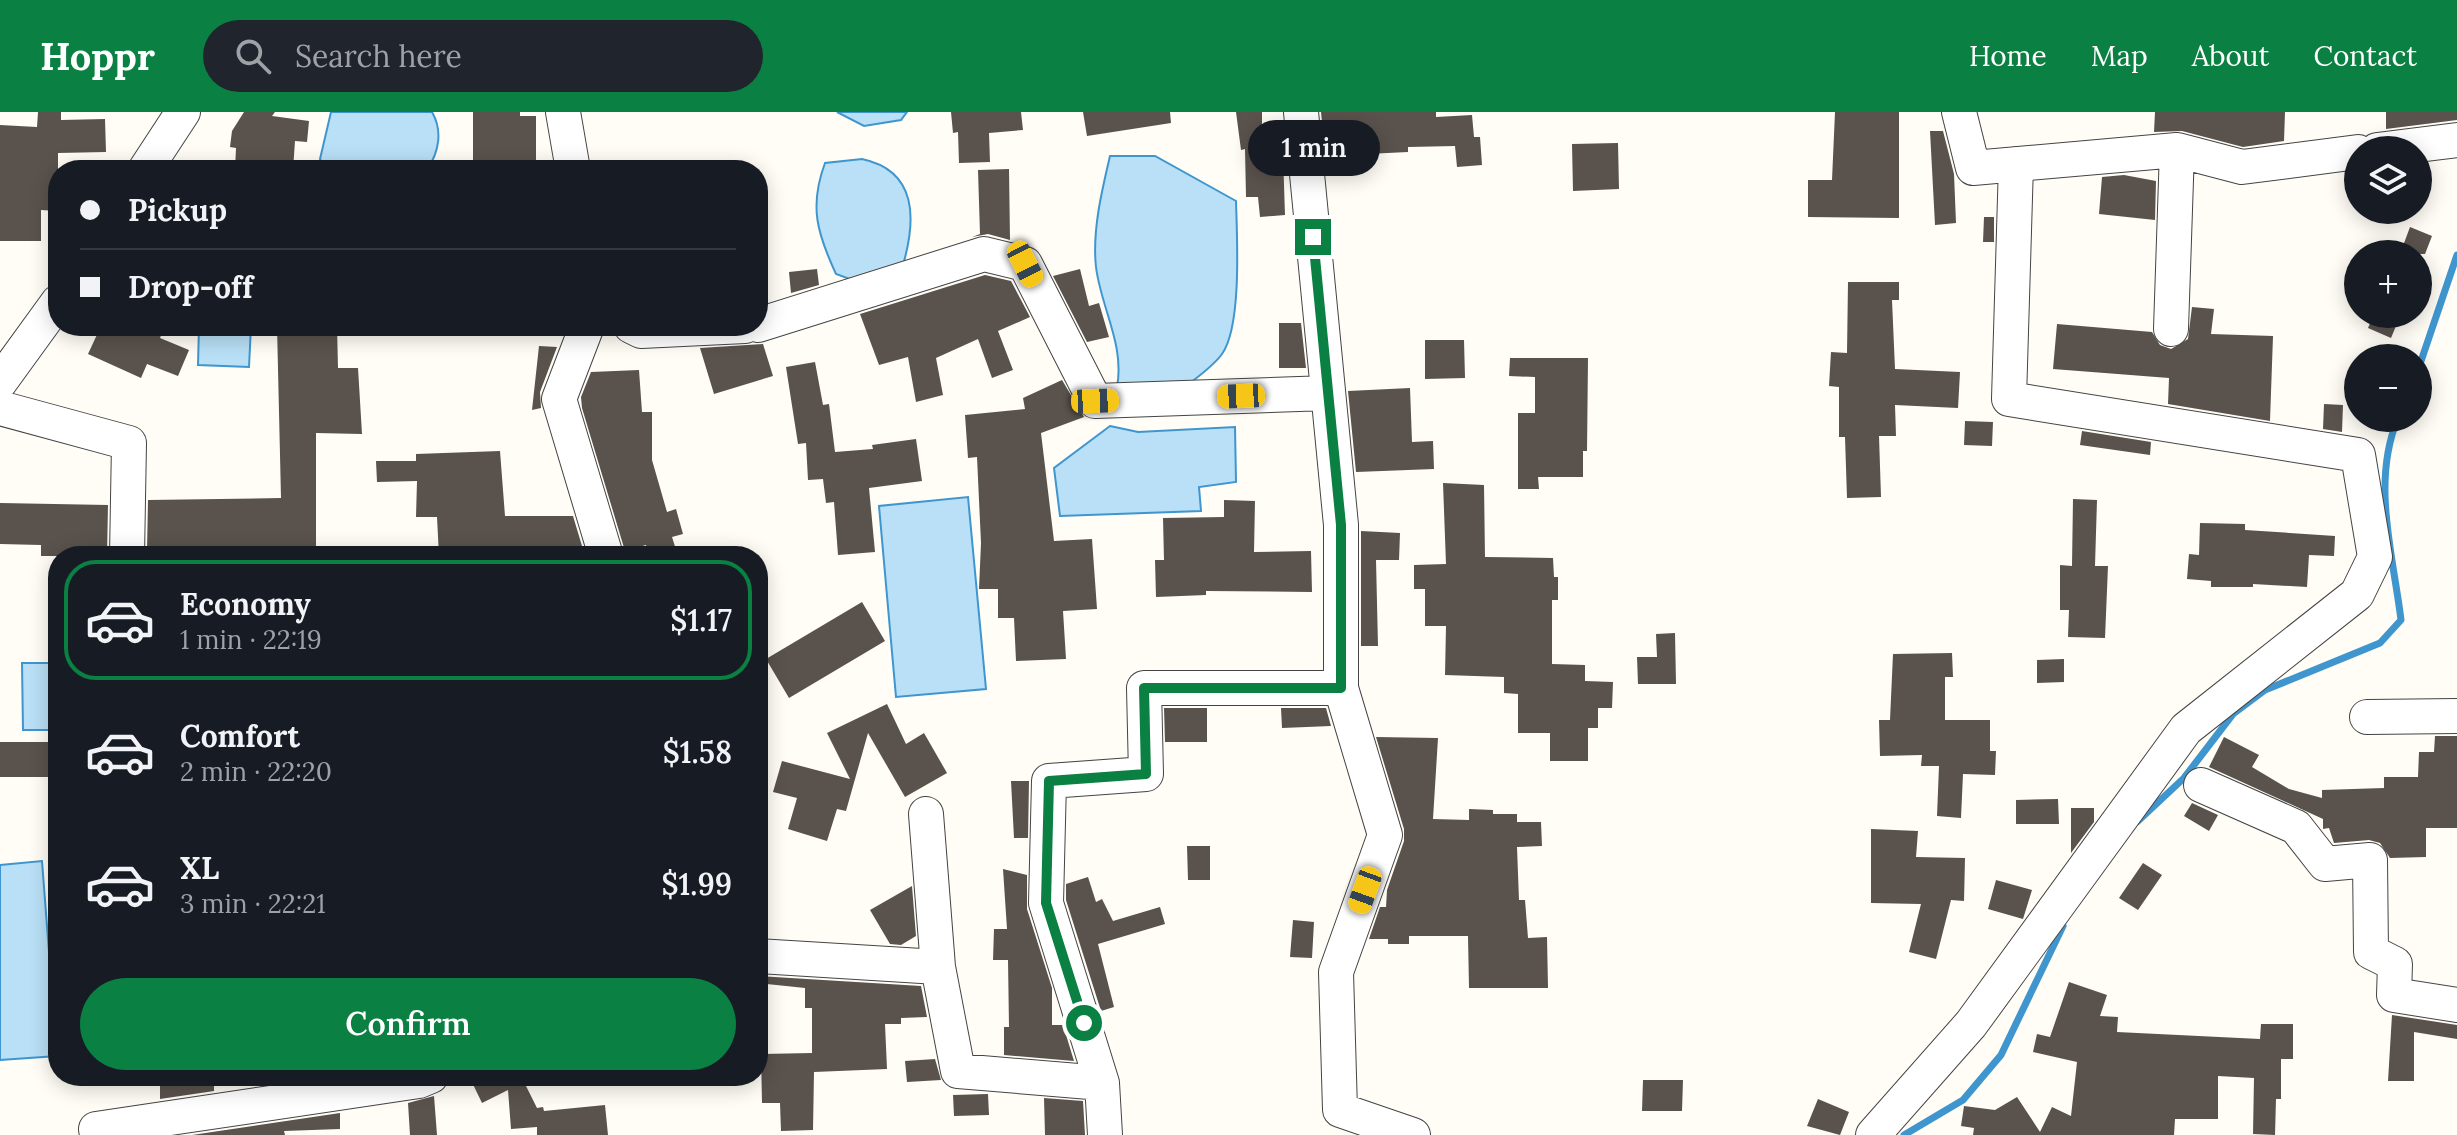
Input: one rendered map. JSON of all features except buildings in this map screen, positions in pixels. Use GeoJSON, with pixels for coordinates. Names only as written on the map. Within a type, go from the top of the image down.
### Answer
{"type":"FeatureCollection","features":[{"type":"Feature","properties":{"kind":"street"},"geometry":{"type":"LineString","coordinates":[[152,160],[183,112]]}},
{"type":"Feature","properties":{"kind":"street"},"geometry":{"type":"LineString","coordinates":[[563,112],[571,160]]}},
{"type":"Feature","properties":{"kind":"street"},"geometry":{"type":"LineString","coordinates":[[1301,112],[1341,525],[1341,688],[1385,835],[1336,972],[1333,1121],[1413,1135]]}},
{"type":"Feature","properties":{"kind":"street"},"geometry":{"type":"LineString","coordinates":[[1959,112],[1973,168],[2177,150],[2242,167],[2344,154]]}},
{"type":"Feature","properties":{"kind":"street"},"geometry":{"type":"LineString","coordinates":[[2432,143],[2457,140]]}},
{"type":"Feature","properties":{"kind":"street"},"geometry":{"type":"LineString","coordinates":[[2171,329],[2177,150]]}},
{"type":"Feature","properties":{"kind":"street"},"geometry":{"type":"LineString","coordinates":[[1873,1135],[1971,1024],[2186,729],[2357,594],[2375,557],[2358,455],[2009,399],[2016,164]]}},
{"type":"Feature","properties":{"kind":"street"},"geometry":{"type":"LineString","coordinates":[[768,322],[984,254],[1025,264],[1095,401],[1328,393]]}},
{"type":"Feature","properties":{"kind":"street"},"geometry":{"type":"LineString","coordinates":[[0,382],[48,316]]}},
{"type":"Feature","properties":{"kind":"street"},"geometry":{"type":"LineString","coordinates":[[583,336],[559,399],[603,546]]}},
{"type":"Feature","properties":{"kind":"street"},"geometry":{"type":"LineString","coordinates":[[0,408],[129,443],[127,546]]}},
{"type":"Feature","properties":{"kind":"street"},"geometry":{"type":"LineString","coordinates":[[1105,1135],[1102,1083],[1046,903],[1049,781],[1146,774],[1144,688],[1341,688]]}},
{"type":"Feature","properties":{"kind":"street"},"geometry":{"type":"LineString","coordinates":[[2367,717],[2457,716]]}},
{"type":"Feature","properties":{"kind":"street"},"geometry":{"type":"LineString","coordinates":[[2201,785],[2296,827],[2325,864],[2370,860],[2371,952],[2395,964],[2394,995],[2457,1005]]}},
{"type":"Feature","properties":{"kind":"street"},"geometry":{"type":"LineString","coordinates":[[926,814],[938,967],[958,1071],[1102,1083]]}},
{"type":"Feature","properties":{"kind":"street"},"geometry":{"type":"LineString","coordinates":[[768,957],[938,967]]}},
{"type":"Feature","properties":{"kind":"street"},"geometry":{"type":"LineString","coordinates":[[97,1135],[96,1129],[372,1086]]}},
{"type":"Feature","properties":{"kind":"water"},"geometry":{"type":"Polygon","coordinates":[[[331,112],[432,112],[438,127],[437,149],[432,160],[320,159],[331,112]]]}},
{"type":"Feature","properties":{"kind":"water"},"geometry":{"type":"Polygon","coordinates":[[[837,112],[907,112],[901,120],[864,126],[837,112]]]}},
{"type":"Feature","properties":{"kind":"water"},"geometry":{"type":"Polygon","coordinates":[[[1110,156],[1155,156],[1236,201],[1237,280],[1228,341],[1218,359],[1180,391],[1117,387],[1118,356],[1099,282],[1095,253],[1098,211],[1110,156]]]}},
{"type":"Feature","properties":{"kind":"water"},"geometry":{"type":"Polygon","coordinates":[[[862,159],[894,174],[903,186],[911,215],[903,265],[866,285],[836,274],[820,232],[816,206],[825,163],[862,159]]]}},
{"type":"Feature","properties":{"kind":"water"},"geometry":{"type":"Polygon","coordinates":[[[199,336],[251,336],[249,367],[198,365],[199,336]]]}},
{"type":"Feature","properties":{"kind":"water"},"geometry":{"type":"Polygon","coordinates":[[[1110,426],[1138,432],[1235,427],[1236,482],[1199,487],[1201,511],[1060,516],[1054,468],[1110,426]]]}},
{"type":"Feature","properties":{"kind":"water"},"geometry":{"type":"Polygon","coordinates":[[[968,497],[986,689],[896,697],[879,506],[968,497]]]}},
{"type":"Feature","properties":{"kind":"water"},"geometry":{"type":"Polygon","coordinates":[[[22,663],[48,663],[48,730],[23,730],[22,663]]]}},
{"type":"Feature","properties":{"kind":"water"},"geometry":{"type":"Polygon","coordinates":[[[42,861],[48,939],[48,1057],[0,1060],[0,865],[42,861]]]}},
{"type":"Feature","properties":{"kind":"waterway"},"geometry":{"type":"LineString","coordinates":[[2427,344],[2457,255]]}},
{"type":"Feature","properties":{"kind":"waterway"},"geometry":{"type":"LineString","coordinates":[[2137,822],[2184,778],[2233,714],[2265,690],[2380,643],[2401,620],[2386,518],[2386,467],[2393,432]]}},
{"type":"Feature","properties":{"kind":"waterway"},"geometry":{"type":"LineString","coordinates":[[1904,1135],[1963,1100],[2001,1055],[2063,926]]}},
{"type":"Feature","properties":{"kind":"route"},"geometry":{"type":"LineString","coordinates":[[1084,1023],[1046,903],[1049,781],[1146,774],[1144,688],[1341,688],[1341,525],[1313,237]]}}]}
